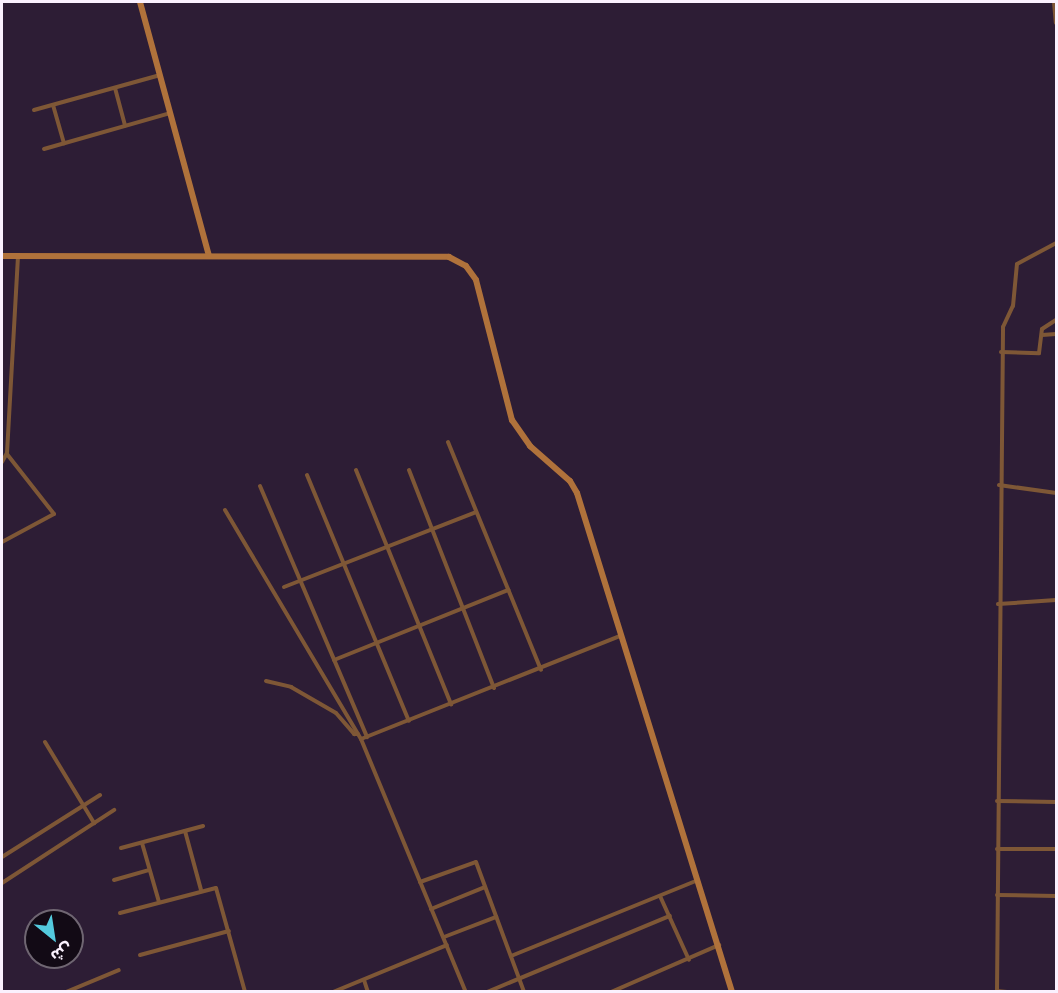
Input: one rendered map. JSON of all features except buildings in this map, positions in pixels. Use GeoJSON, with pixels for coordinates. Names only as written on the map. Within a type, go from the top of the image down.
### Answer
{"type":"FeatureCollection","features":[{"type":"Feature","properties":{"kind":"street"},"geometry":{"type":"LineString","coordinates":[[140,2],[209,256]]}},
{"type":"Feature","properties":{"kind":"street"},"geometry":{"type":"LineString","coordinates":[[1055,2],[1056,23]]}},
{"type":"Feature","properties":{"kind":"street"},"geometry":{"type":"LineString","coordinates":[[34,110],[160,75]]}},
{"type":"Feature","properties":{"kind":"street"},"geometry":{"type":"LineString","coordinates":[[115,88],[125,126]]}},
{"type":"Feature","properties":{"kind":"street"},"geometry":{"type":"LineString","coordinates":[[52,105],[64,143]]}},
{"type":"Feature","properties":{"kind":"street"},"geometry":{"type":"LineString","coordinates":[[44,149],[170,113]]}},
{"type":"Feature","properties":{"kind":"street"},"geometry":{"type":"LineString","coordinates":[[1007,992],[997,991],[1001,352],[1003,326],[1013,306],[1016,267],[1056,243]]}},
{"type":"Feature","properties":{"kind":"street"},"geometry":{"type":"LineString","coordinates":[[2,462],[7,453],[18,255]]}},
{"type":"Feature","properties":{"kind":"street"},"geometry":{"type":"LineString","coordinates":[[2,256],[449,257],[466,266],[476,280],[512,420],[530,446],[575,487],[696,881],[719,944],[732,992]]}},
{"type":"Feature","properties":{"kind":"street"},"geometry":{"type":"LineString","coordinates":[[1001,352],[1039,353],[1043,328],[1056,320]]}},
{"type":"Feature","properties":{"kind":"street"},"geometry":{"type":"LineString","coordinates":[[1042,335],[1056,334]]}},
{"type":"Feature","properties":{"kind":"street"},"geometry":{"type":"LineString","coordinates":[[448,442],[541,670]]}},
{"type":"Feature","properties":{"kind":"street"},"geometry":{"type":"LineString","coordinates":[[2,542],[54,514],[7,453]]}},
{"type":"Feature","properties":{"kind":"street"},"geometry":{"type":"LineString","coordinates":[[356,470],[451,704]]}},
{"type":"Feature","properties":{"kind":"street"},"geometry":{"type":"LineString","coordinates":[[409,470],[430,529],[494,688]]}},
{"type":"Feature","properties":{"kind":"street"},"geometry":{"type":"LineString","coordinates":[[307,475],[375,644],[409,721]]}},
{"type":"Feature","properties":{"kind":"street"},"geometry":{"type":"LineString","coordinates":[[999,485],[1056,493]]}},
{"type":"Feature","properties":{"kind":"street"},"geometry":{"type":"LineString","coordinates":[[260,486],[367,736]]}},
{"type":"Feature","properties":{"kind":"street"},"geometry":{"type":"LineString","coordinates":[[225,510],[362,739],[466,992]]}},
{"type":"Feature","properties":{"kind":"street"},"geometry":{"type":"LineString","coordinates":[[284,587],[476,512]]}},
{"type":"Feature","properties":{"kind":"street"},"geometry":{"type":"LineString","coordinates":[[334,660],[508,590]]}},
{"type":"Feature","properties":{"kind":"street"},"geometry":{"type":"LineString","coordinates":[[998,604],[1056,600]]}},
{"type":"Feature","properties":{"kind":"street"},"geometry":{"type":"LineString","coordinates":[[362,739],[541,670],[620,636]]}},
{"type":"Feature","properties":{"kind":"street"},"geometry":{"type":"LineString","coordinates":[[266,681],[286,684],[339,715],[354,734],[358,734]]}},
{"type":"Feature","properties":{"kind":"street"},"geometry":{"type":"LineString","coordinates":[[339,715],[345,711]]}},
{"type":"Feature","properties":{"kind":"street"},"geometry":{"type":"LineString","coordinates":[[45,742],[94,823]]}},
{"type":"Feature","properties":{"kind":"street"},"geometry":{"type":"LineString","coordinates":[[2,857],[100,795]]}},
{"type":"Feature","properties":{"kind":"street"},"geometry":{"type":"LineString","coordinates":[[997,801],[1056,802]]}},
{"type":"Feature","properties":{"kind":"street"},"geometry":{"type":"LineString","coordinates":[[2,883],[114,810]]}},
{"type":"Feature","properties":{"kind":"street"},"geometry":{"type":"LineString","coordinates":[[121,848],[203,826]]}},
{"type":"Feature","properties":{"kind":"street"},"geometry":{"type":"LineString","coordinates":[[185,831],[201,890]]}},
{"type":"Feature","properties":{"kind":"street"},"geometry":{"type":"LineString","coordinates":[[142,843],[159,902]]}},
{"type":"Feature","properties":{"kind":"street"},"geometry":{"type":"LineString","coordinates":[[997,849],[1056,849]]}},
{"type":"Feature","properties":{"kind":"street"},"geometry":{"type":"LineString","coordinates":[[420,882],[473,861],[524,992]]}},
{"type":"Feature","properties":{"kind":"street"},"geometry":{"type":"LineString","coordinates":[[114,880],[149,870]]}},
{"type":"Feature","properties":{"kind":"street"},"geometry":{"type":"LineString","coordinates":[[510,956],[696,881]]}},
{"type":"Feature","properties":{"kind":"street"},"geometry":{"type":"LineString","coordinates":[[431,909],[485,887]]}},
{"type":"Feature","properties":{"kind":"street"},"geometry":{"type":"LineString","coordinates":[[120,913],[201,890],[212,888],[218,891],[245,992]]}},
{"type":"Feature","properties":{"kind":"street"},"geometry":{"type":"LineString","coordinates":[[997,895],[1056,896]]}},
{"type":"Feature","properties":{"kind":"street"},"geometry":{"type":"LineString","coordinates":[[660,896],[689,960]]}},
{"type":"Feature","properties":{"kind":"street"},"geometry":{"type":"LineString","coordinates":[[487,992],[670,916]]}},
{"type":"Feature","properties":{"kind":"street"},"geometry":{"type":"LineString","coordinates":[[444,937],[496,917]]}},
{"type":"Feature","properties":{"kind":"street"},"geometry":{"type":"LineString","coordinates":[[140,955],[229,931]]}},
{"type":"Feature","properties":{"kind":"street"},"geometry":{"type":"LineString","coordinates":[[611,992],[689,960],[719,944]]}},
{"type":"Feature","properties":{"kind":"street"},"geometry":{"type":"LineString","coordinates":[[333,992],[447,945]]}},
{"type":"Feature","properties":{"kind":"street"},"geometry":{"type":"LineString","coordinates":[[66,992],[119,970]]}},
{"type":"Feature","properties":{"kind":"street"},"geometry":{"type":"LineString","coordinates":[[364,980],[368,992]]}}]}
